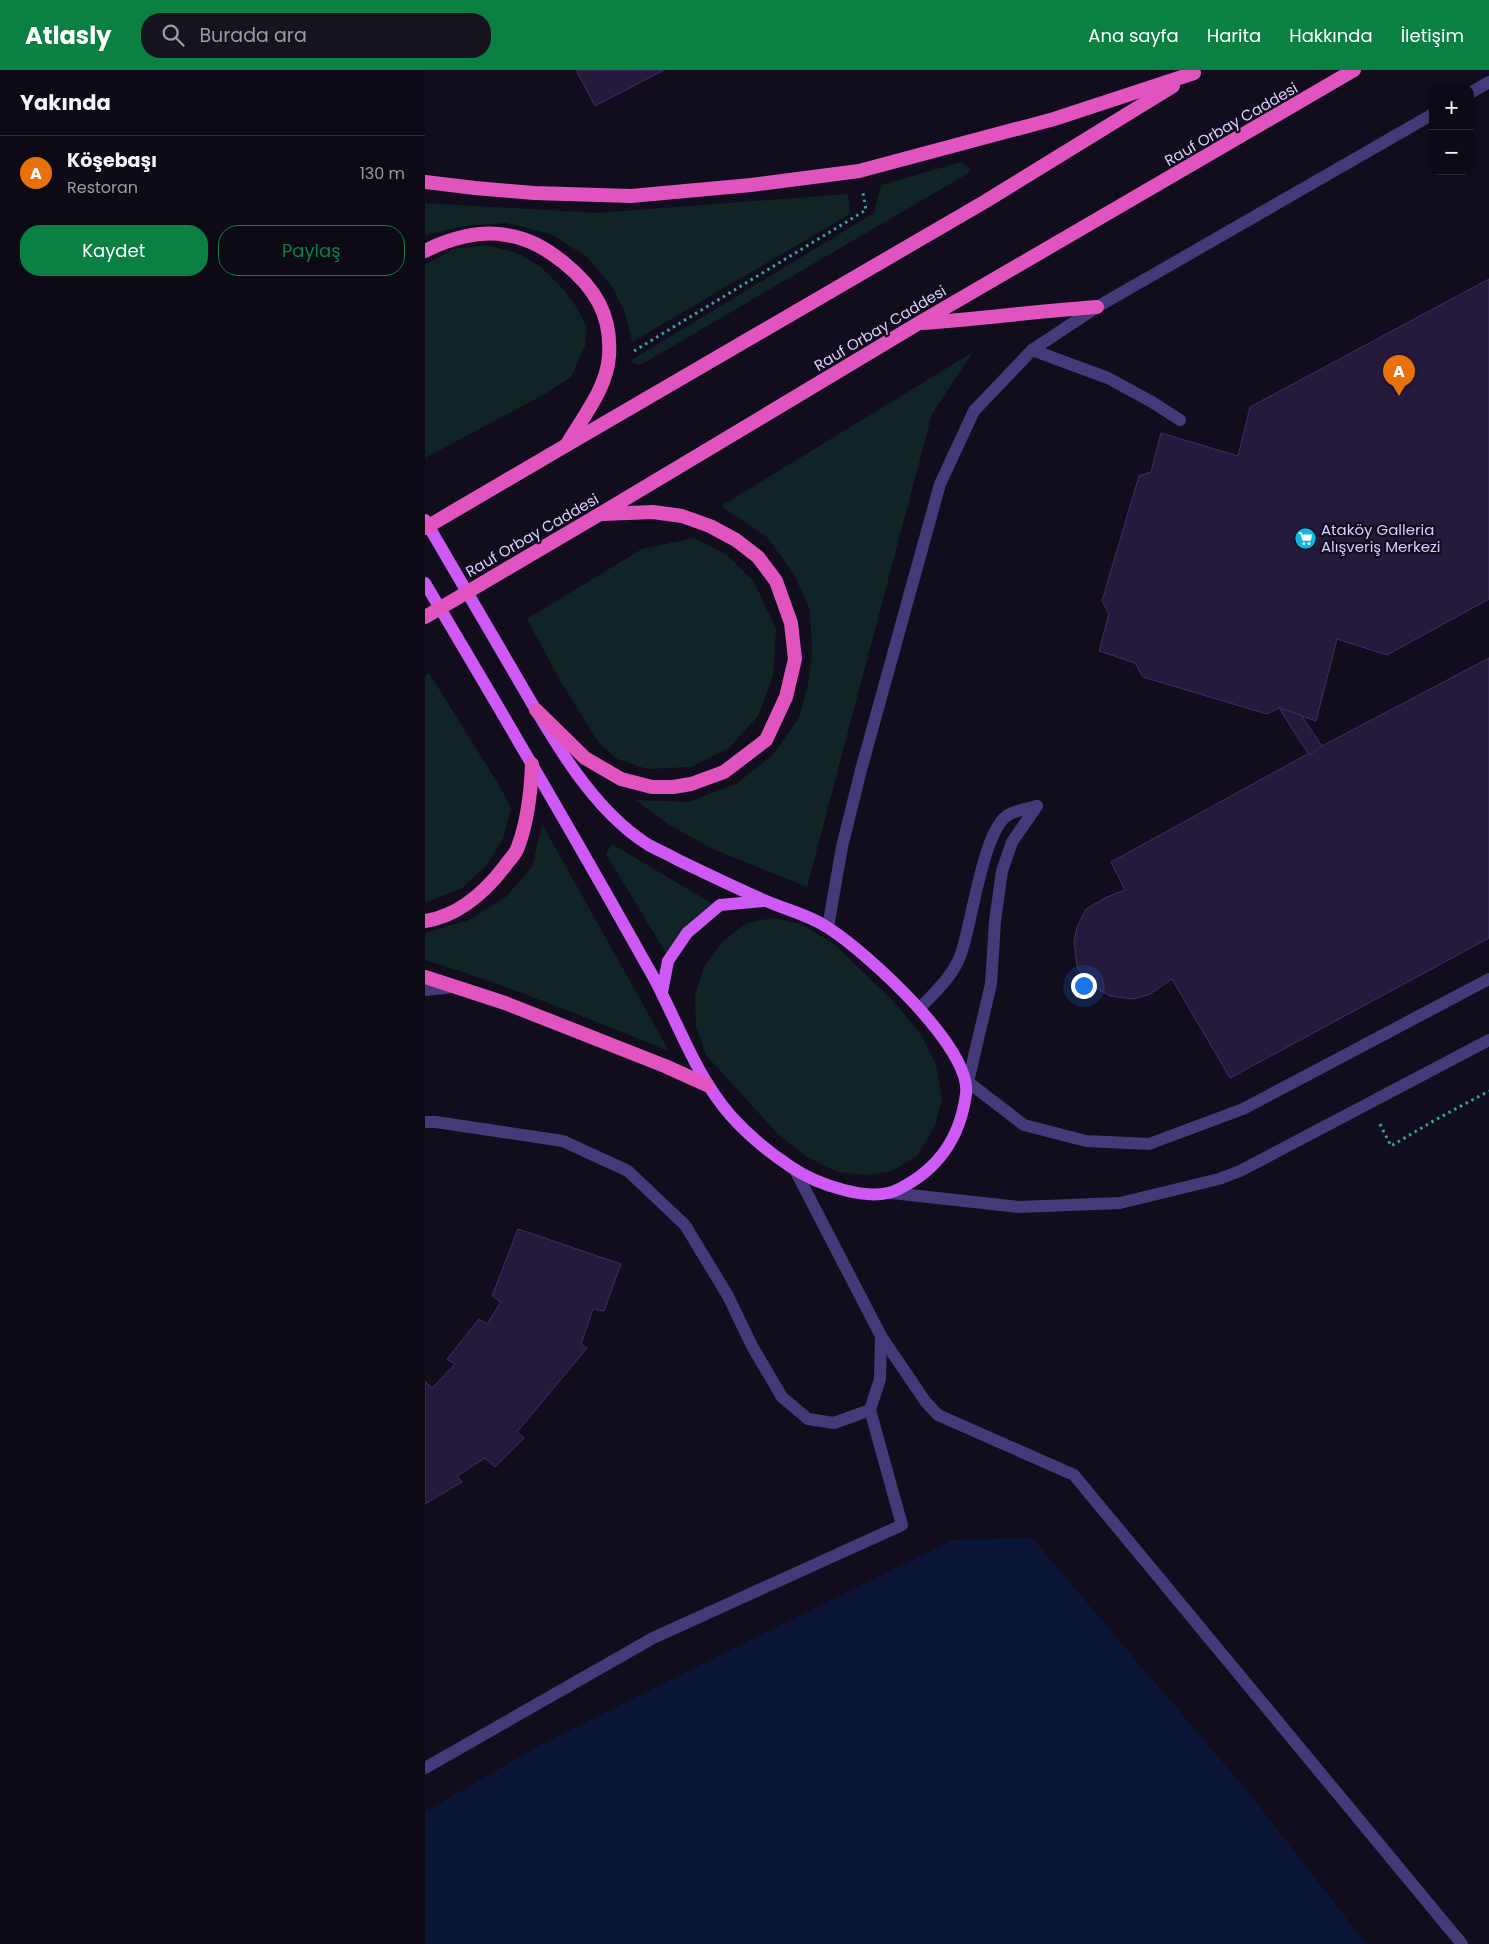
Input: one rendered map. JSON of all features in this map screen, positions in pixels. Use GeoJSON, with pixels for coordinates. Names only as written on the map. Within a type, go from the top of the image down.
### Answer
{"type":"FeatureCollection","features":[{"type":"Feature","properties":{"kind":"highway","name":"Rauf Orbay Caddesi"},"geometry":{"type":"LineString","coordinates":[[425,617],[919,323],[1354,70]]}},
{"type":"Feature","properties":{"kind":"highway"},"geometry":{"type":"LineString","coordinates":[[425,182],[534,193],[631,196],[751,185],[859,171],[1054,120],[1196,72]]}},
{"type":"Feature","properties":{"kind":"highway"},"geometry":{"type":"LineString","coordinates":[[425,528],[986,201],[1196,72]]}},
{"type":"Feature","properties":{"kind":"highway"},"geometry":{"type":"LineString","coordinates":[[425,251],[440,243],[472,235],[504,234],[533,242],[582,277],[599,302],[606,320],[609,337],[609,357],[603,382],[565,446]]}},
{"type":"Feature","properties":{"kind":"highway"},"geometry":{"type":"LineString","coordinates":[[919,323],[985,319],[1028,312],[1097,307]]}},
{"type":"Feature","properties":{"kind":"highway"},"geometry":{"type":"LineString","coordinates":[[536,710],[585,758],[621,779],[652,787],[673,787],[691,784],[724,772],[766,740],[787,697],[795,659],[791,623],[776,581],[758,557],[736,540],[710,526],[683,516],[653,512],[600,514]]}},
{"type":"Feature","properties":{"kind":"highway"},"geometry":{"type":"LineString","coordinates":[[425,920],[438,919],[467,904],[493,882],[518,849],[531,791],[532,764]]}},
{"type":"Feature","properties":{"kind":"highway"},"geometry":{"type":"LineString","coordinates":[[425,977],[505,1003],[665,1066],[707,1085]]}},
{"type":"Feature","properties":{"kind":"main road"},"geometry":{"type":"LineString","coordinates":[[425,520],[536,710],[573,768],[609,812],[646,843],[765,901],[828,927],[868,959],[920,1008],[953,1053],[968,1082],[965,1106],[957,1133],[944,1152],[920,1179],[891,1193],[866,1194],[833,1186],[795,1170],[761,1145],[734,1118],[707,1085],[684,1041],[662,992],[532,764],[425,583]]}},
{"type":"Feature","properties":{"kind":"main road"},"geometry":{"type":"LineString","coordinates":[[662,992],[668,961],[687,933],[720,904],[765,901]]}},
{"type":"Feature","properties":{"kind":"street"},"geometry":{"type":"LineString","coordinates":[[1474,91],[1489,82]]}},
{"type":"Feature","properties":{"kind":"street"},"geometry":{"type":"LineString","coordinates":[[828,927],[841,847],[940,484],[974,411],[1032,350],[1097,307],[1429,116]]}},
{"type":"Feature","properties":{"kind":"street"},"geometry":{"type":"LineString","coordinates":[[1032,350],[1108,378],[1180,420]]}},
{"type":"Feature","properties":{"kind":"street"},"geometry":{"type":"LineString","coordinates":[[920,1008],[947,981],[961,956],[972,916],[983,861],[995,829],[1007,815],[1037,806],[1012,842],[1002,871],[995,921],[991,984],[968,1082],[1024,1125],[1086,1141],[1149,1144],[1243,1108],[1489,979]]}},
{"type":"Feature","properties":{"kind":"street"},"geometry":{"type":"LineString","coordinates":[[425,990],[457,987]]}},
{"type":"Feature","properties":{"kind":"street"},"geometry":{"type":"LineString","coordinates":[[891,1193],[1019,1207],[1120,1203],[1219,1180],[1240,1171],[1489,1040]]}},
{"type":"Feature","properties":{"kind":"street"},"geometry":{"type":"LineString","coordinates":[[425,1122],[563,1141],[628,1170],[685,1225],[728,1296],[752,1346],[782,1397],[808,1419],[834,1423],[870,1410]]}},
{"type":"Feature","properties":{"kind":"street"},"geometry":{"type":"LineString","coordinates":[[795,1170],[881,1336],[925,1401],[938,1415],[1073,1476],[1462,1944]]}},
{"type":"Feature","properties":{"kind":"street"},"geometry":{"type":"LineString","coordinates":[[425,1768],[653,1638],[902,1525],[870,1410],[880,1379],[881,1336]]}},
{"type":"Feature","properties":{"kind":"path"},"geometry":{"type":"LineString","coordinates":[[609,357],[628,354],[866,210],[859,171]]}},
{"type":"Feature","properties":{"kind":"path"},"geometry":{"type":"LineString","coordinates":[[1369,1103],[1391,1146],[1489,1091]]}},
{"type":"Feature","properties":{"kind":"green space"},"geometry":{"type":"Polygon","coordinates":[[[961,162],[970,171],[967,174],[642,364],[635,364],[630,361],[874,213],[881,185],[961,162]]]}},
{"type":"Feature","properties":{"kind":"green space"},"geometry":{"type":"Polygon","coordinates":[[[848,194],[850,214],[632,342],[625,312],[611,285],[587,257],[551,234],[506,223],[464,226],[425,235],[425,203],[597,213],[848,194]]]}},
{"type":"Feature","properties":{"kind":"green space"},"geometry":{"type":"Polygon","coordinates":[[[486,245],[517,253],[541,267],[564,290],[577,308],[587,328],[585,346],[571,377],[543,395],[425,458],[425,265],[454,249],[486,245]]]}},
{"type":"Feature","properties":{"kind":"green space"},"geometry":{"type":"Polygon","coordinates":[[[973,352],[932,414],[807,887],[713,849],[671,826],[635,800],[688,802],[736,784],[772,756],[799,718],[809,680],[812,651],[810,610],[794,574],[767,537],[721,506],[973,352]]]}},
{"type":"Feature","properties":{"kind":"green space"},"geometry":{"type":"Polygon","coordinates":[[[694,538],[726,554],[754,582],[776,629],[773,676],[758,716],[729,748],[691,767],[647,769],[617,759],[599,743],[561,682],[527,619],[642,549],[694,538]]]}},
{"type":"Feature","properties":{"kind":"green space"},"geometry":{"type":"Polygon","coordinates":[[[429,673],[500,787],[511,808],[503,839],[486,866],[462,888],[425,903],[425,676],[429,673]]]}},
{"type":"Feature","properties":{"kind":"green space"},"geometry":{"type":"Polygon","coordinates":[[[542,824],[669,1051],[517,991],[425,960],[425,933],[469,920],[507,896],[532,867],[542,824]]]}},
{"type":"Feature","properties":{"kind":"green space"},"geometry":{"type":"Polygon","coordinates":[[[612,844],[716,906],[666,953],[606,854],[612,844]]]}},
{"type":"Feature","properties":{"kind":"green space"},"geometry":{"type":"Polygon","coordinates":[[[773,918],[801,924],[833,943],[893,1001],[921,1034],[936,1065],[942,1098],[935,1126],[917,1156],[892,1171],[866,1175],[837,1172],[807,1157],[778,1134],[706,1055],[696,1026],[695,996],[704,967],[722,942],[747,923],[773,918]]]}},
{"type":"Feature","properties":{"kind":"water"},"geometry":{"type":"Polygon","coordinates":[[[1032,1538],[1253,1798],[1366,1944],[425,1944],[425,1812],[540,1745],[952,1540],[1032,1538]]]}},
{"type":"Feature","properties":{"kind":"building"},"geometry":{"type":"Polygon","coordinates":[[[576,70],[664,70],[595,106],[576,70]]]}},
{"type":"Feature","properties":{"kind":"building","name":"Ataköy Galleria Alışveriş Merkezi"},"geometry":{"type":"Polygon","coordinates":[[[1489,279],[1489,599],[1387,655],[1337,639],[1316,721],[1279,708],[1267,714],[1143,677],[1135,663],[1099,651],[1109,614],[1102,601],[1139,476],[1151,472],[1161,433],[1238,456],[1250,407],[1489,279]]]}},
{"type":"Feature","properties":{"kind":"building"},"geometry":{"type":"Polygon","coordinates":[[[1489,658],[1489,938],[1230,1078],[1172,979],[1150,994],[1134,999],[1110,996],[1092,986],[1077,967],[1074,942],[1077,927],[1086,909],[1107,897],[1125,890],[1111,862],[1322,746],[1489,658]]]}},
{"type":"Feature","properties":{"kind":"building"},"geometry":{"type":"Polygon","coordinates":[[[1279,708],[1301,715],[1322,746],[1309,755],[1279,708]]]}},
{"type":"Feature","properties":{"kind":"building"},"geometry":{"type":"Polygon","coordinates":[[[518,1229],[621,1264],[604,1311],[593,1309],[581,1344],[587,1348],[517,1432],[524,1438],[495,1467],[485,1458],[457,1476],[462,1482],[425,1504],[425,1381],[432,1388],[455,1364],[447,1359],[479,1319],[487,1324],[501,1302],[492,1296],[518,1229]]]}},
{"type":"Feature","properties":{"kind":"place","name":"Köşebaşı"},"geometry":{"type":"Point","coordinates":[1399,396]}},
{"type":"Feature","properties":{"kind":"place","name":"Ataköy Galleria Alışveriş Merkezi"},"geometry":{"type":"Point","coordinates":[1305,538]}}]}
